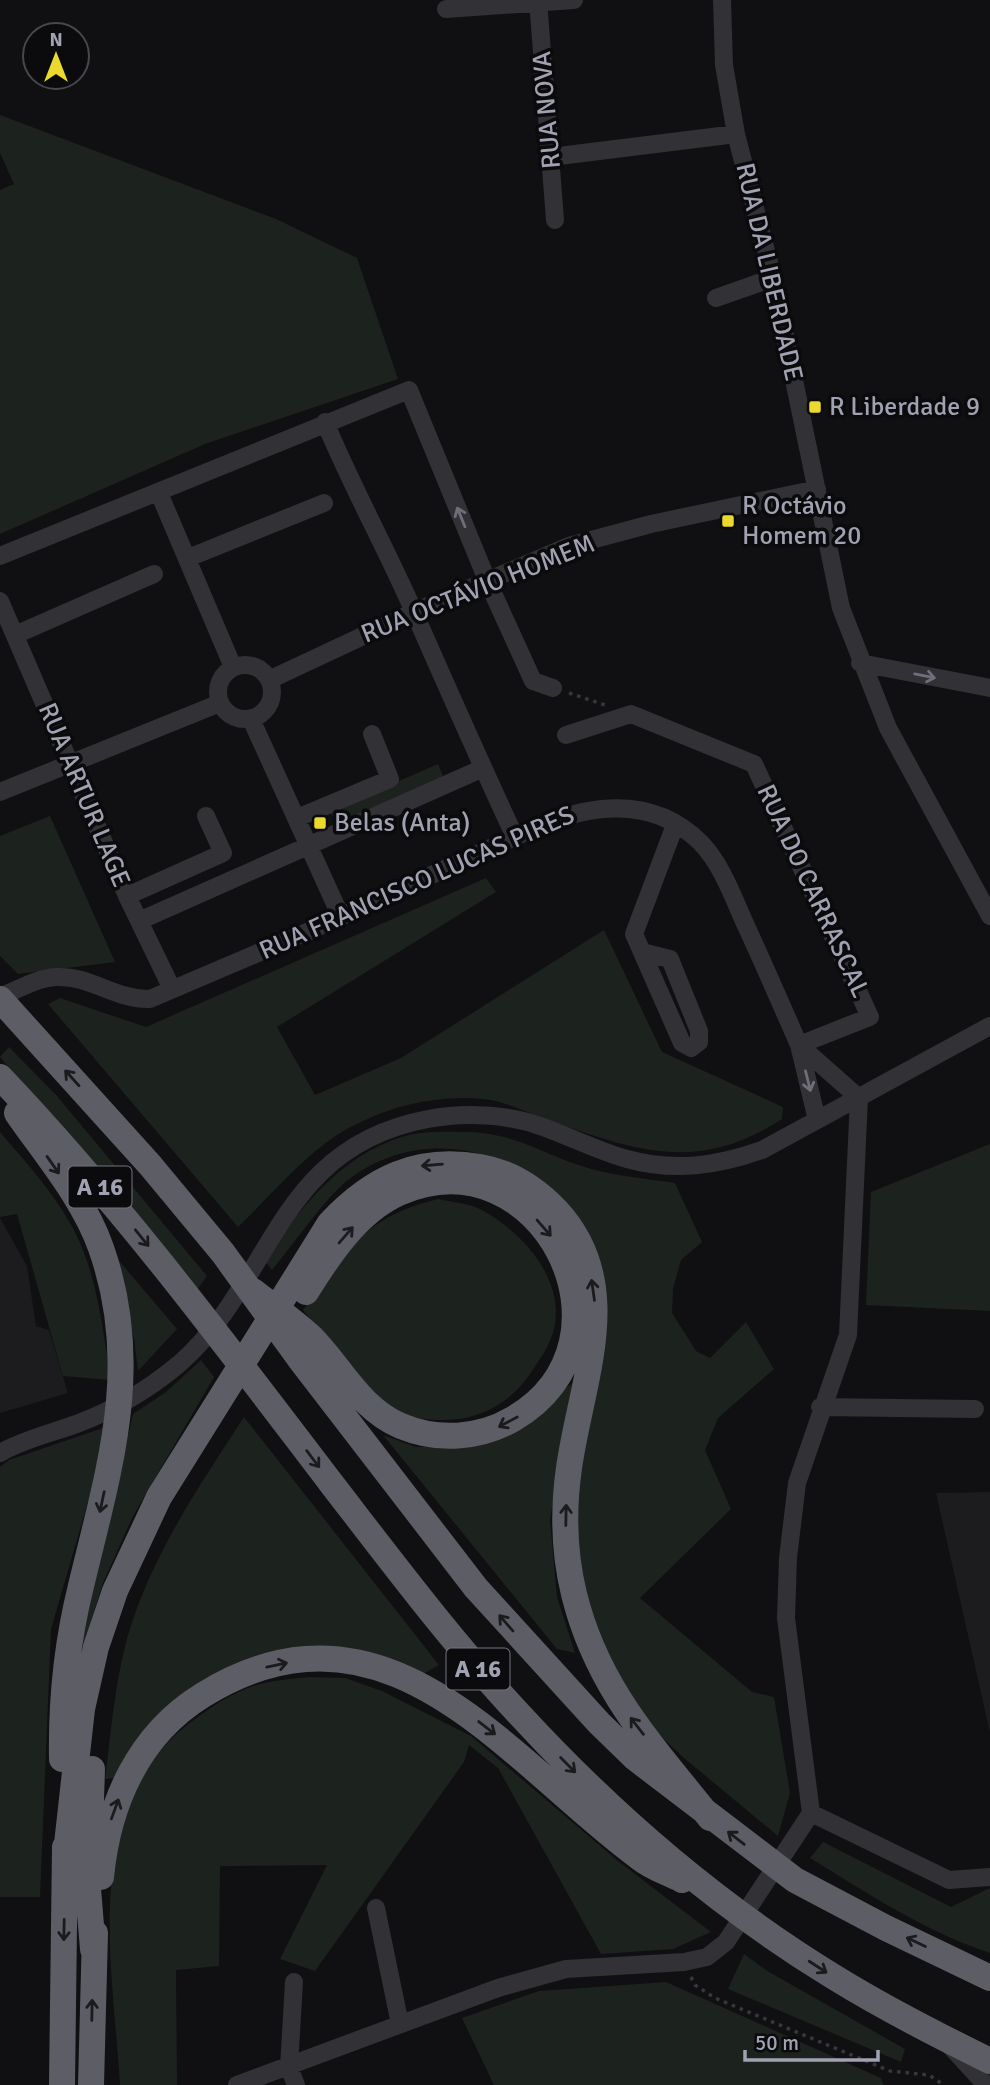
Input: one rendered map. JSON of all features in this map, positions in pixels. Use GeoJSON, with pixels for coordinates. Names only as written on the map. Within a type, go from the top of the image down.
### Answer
{"type":"FeatureCollection","features":[{"type":"Feature","properties":{"kind":"highway","name":"A 16"},"geometry":{"type":"LineString","coordinates":[[6,1005],[305,1348],[476,1588],[512,1630],[635,1758],[762,1858],[795,1880],[990,1978]]}},
{"type":"Feature","properties":{"kind":"highway","name":"A 16"},"geometry":{"type":"LineString","coordinates":[[0,1077],[58,1138],[194,1302],[416,1593],[520,1715],[615,1810],[761,1930],[833,1977],[990,2061]]}},
{"type":"Feature","properties":{"kind":"highway"},"geometry":{"type":"LineString","coordinates":[[0,1089],[79,1203],[101,1247],[121,1336],[123,1376],[117,1436],[80,1588],[61,1718],[65,1862],[62,2085]]}},
{"type":"Feature","properties":{"kind":"highway"},"geometry":{"type":"LineString","coordinates":[[65,1862],[77,1743],[96,1647],[115,1591],[159,1497],[330,1223],[360,1194],[377,1182],[418,1166],[440,1163],[487,1168],[530,1187],[561,1216],[584,1254],[593,1284],[596,1318],[592,1359],[569,1468],[566,1500],[568,1560],[574,1593],[594,1658],[617,1700],[710,1818]]}},
{"type":"Feature","properties":{"kind":"highway"},"geometry":{"type":"LineString","coordinates":[[91,2085],[93,1949],[88,1889],[93,1756],[106,1680],[125,1614],[148,1557],[191,1478],[331,1254],[356,1224],[399,1193],[424,1185],[473,1186],[520,1205],[539,1222],[562,1254],[573,1291],[573,1334],[558,1376],[519,1416],[481,1433],[456,1437],[435,1435],[398,1425],[366,1402],[305,1348]]}},
{"type":"Feature","properties":{"kind":"highway"},"geometry":{"type":"LineString","coordinates":[[93,1949],[108,1828],[137,1760],[165,1725],[199,1698],[241,1675],[295,1661],[351,1662],[394,1673],[429,1688],[459,1707],[509,1746],[642,1860],[725,1903]]}},
{"type":"Feature","properties":{"kind":"street"},"geometry":{"type":"LineString","coordinates":[[446,9],[574,0]]}},
{"type":"Feature","properties":{"kind":"street","name":"RUA DA LIBERDADE"},"geometry":{"type":"LineString","coordinates":[[722,0],[724,65],[736,134],[773,278],[841,608],[860,663],[888,728],[990,916]]}},
{"type":"Feature","properties":{"kind":"street","name":"RUA NOVA"},"geometry":{"type":"LineString","coordinates":[[538,1],[555,220]]}},
{"type":"Feature","properties":{"kind":"street"},"geometry":{"type":"LineString","coordinates":[[551,157],[736,134]]}},
{"type":"Feature","properties":{"kind":"street"},"geometry":{"type":"LineString","coordinates":[[716,298],[773,278]]}},
{"type":"Feature","properties":{"kind":"street"},"geometry":{"type":"LineString","coordinates":[[0,556],[159,493],[325,422],[410,390],[486,580],[533,681],[553,688]]}},
{"type":"Feature","properties":{"kind":"street"},"geometry":{"type":"LineString","coordinates":[[325,422],[356,495],[414,612],[481,769],[514,837]]}},
{"type":"Feature","properties":{"kind":"street","name":"RUA OCTÁVIO HOMEM"},"geometry":{"type":"LineString","coordinates":[[269,680],[414,612],[569,545],[651,524],[817,489]]}},
{"type":"Feature","properties":{"kind":"street"},"geometry":{"type":"LineString","coordinates":[[159,493],[233,667]]}},
{"type":"Feature","properties":{"kind":"street"},"geometry":{"type":"LineString","coordinates":[[188,558],[324,503]]}},
{"type":"Feature","properties":{"kind":"street"},"geometry":{"type":"LineString","coordinates":[[15,635],[154,574]]}},
{"type":"Feature","properties":{"kind":"street","name":"RUA ARTUR LAGE"},"geometry":{"type":"LineString","coordinates":[[0,601],[127,896],[172,989]]}},
{"type":"Feature","properties":{"kind":"street"},"geometry":{"type":"LineString","coordinates":[[860,663],[990,688]]}},
{"type":"Feature","properties":{"kind":"street"},"geometry":{"type":"LineString","coordinates":[[252,666],[263,672],[269,680],[272,696],[270,705],[251,719],[232,716],[220,703],[219,684],[233,667],[252,666]]}},
{"type":"Feature","properties":{"kind":"street"},"geometry":{"type":"LineString","coordinates":[[0,792],[220,703]]}},
{"type":"Feature","properties":{"kind":"street"},"geometry":{"type":"LineString","coordinates":[[566,735],[631,714]]}},
{"type":"Feature","properties":{"kind":"street","name":"RUA DO CARRASCAL"},"geometry":{"type":"LineString","coordinates":[[631,714],[754,764],[870,1017],[799,1045]]}},
{"type":"Feature","properties":{"kind":"street"},"geometry":{"type":"LineString","coordinates":[[251,719],[341,918]]}},
{"type":"Feature","properties":{"kind":"street"},"geometry":{"type":"LineString","coordinates":[[297,818],[390,779],[372,734]]}},
{"type":"Feature","properties":{"kind":"street"},"geometry":{"type":"LineString","coordinates":[[139,921],[481,769]]}},
{"type":"Feature","properties":{"kind":"street","name":"RUA FRANCISCO LUCAS PIRES"},"geometry":{"type":"LineString","coordinates":[[6,1005],[57,976],[72,978],[138,999],[150,999],[341,918],[514,837],[579,810],[610,807],[642,810],[675,825],[700,843],[720,870],[799,1045],[817,1120]]}},
{"type":"Feature","properties":{"kind":"street"},"geometry":{"type":"LineString","coordinates":[[127,896],[222,853],[206,816]]}},
{"type":"Feature","properties":{"kind":"street"},"geometry":{"type":"LineString","coordinates":[[642,952],[670,959],[699,1031],[699,1042],[691,1048],[682,1044],[634,934],[675,825]]}},
{"type":"Feature","properties":{"kind":"street"},"geometry":{"type":"LineString","coordinates":[[3,1449],[80,1423],[122,1404],[181,1362],[219,1317],[298,1197],[336,1159],[375,1135],[428,1119],[485,1115],[542,1126],[629,1160],[685,1167],[729,1162],[762,1150],[990,1026]]}},
{"type":"Feature","properties":{"kind":"street","name":"RUA FRANCISCO LUCAS PIRES"},"geometry":{"type":"LineString","coordinates":[[799,1045],[859,1098]]}},
{"type":"Feature","properties":{"kind":"street"},"geometry":{"type":"LineString","coordinates":[[237,2085],[498,1988],[566,1969],[684,1962],[707,1956],[726,1942],[811,1813],[786,1618],[788,1559],[796,1483],[820,1407],[848,1335],[859,1098]]}},
{"type":"Feature","properties":{"kind":"street"},"geometry":{"type":"LineString","coordinates":[[820,1407],[975,1409]]}},
{"type":"Feature","properties":{"kind":"street"},"geometry":{"type":"LineString","coordinates":[[811,1813],[949,1880],[990,1877]]}},
{"type":"Feature","properties":{"kind":"street"},"geometry":{"type":"LineString","coordinates":[[376,1908],[400,2024]]}},
{"type":"Feature","properties":{"kind":"street"},"geometry":{"type":"LineString","coordinates":[[948,1958],[990,1965]]}},
{"type":"Feature","properties":{"kind":"street"},"geometry":{"type":"LineString","coordinates":[[294,1982],[289,2067],[296,2085]]}},
{"type":"Feature","properties":{"kind":"street"},"geometry":{"type":"LineString","coordinates":[[941,2036],[986,2085]]}},
{"type":"Feature","properties":{"kind":"path"},"geometry":{"type":"LineString","coordinates":[[553,688],[631,714]]}},
{"type":"Feature","properties":{"kind":"path"},"geometry":{"type":"LineString","coordinates":[[684,1962],[695,1985],[715,1998],[890,2071],[929,2075],[944,2085]]}},
{"type":"Feature","properties":{"kind":"shaded area"},"geometry":{"type":"Polygon","coordinates":[[[0,115],[276,219],[357,258],[398,379],[205,444],[0,534],[0,190],[14,184],[0,153],[0,115]]]}},
{"type":"Feature","properties":{"kind":"shaded area"},"geometry":{"type":"Polygon","coordinates":[[[438,764],[445,781],[337,827],[330,811],[438,764]]]}},
{"type":"Feature","properties":{"kind":"shaded area"},"geometry":{"type":"Polygon","coordinates":[[[50,816],[115,962],[18,974],[0,956],[0,836],[50,816]]]}},
{"type":"Feature","properties":{"kind":"shaded area"},"geometry":{"type":"Polygon","coordinates":[[[486,878],[496,892],[277,1027],[315,1095],[401,1058],[604,930],[662,1052],[783,1107],[782,1119],[751,1136],[722,1147],[694,1152],[667,1152],[610,1141],[491,1100],[451,1098],[419,1102],[373,1116],[325,1143],[238,1227],[48,1004],[60,998],[146,1027],[486,878]]]}},
{"type":"Feature","properties":{"kind":"shaded area"},"geometry":{"type":"Polygon","coordinates":[[[9,1047],[57,1096],[207,1276],[197,1290],[0,1057],[9,1047]]]}},
{"type":"Feature","properties":{"kind":"shaded area"},"geometry":{"type":"Polygon","coordinates":[[[0,1132],[55,1199],[79,1241],[87,1259],[97,1299],[111,1380],[63,1376],[17,1214],[0,1217],[0,1132]]]}},
{"type":"Feature","properties":{"kind":"shaded area"},"geometry":{"type":"Polygon","coordinates":[[[472,1132],[516,1141],[590,1169],[675,1183],[702,1242],[681,1260],[673,1289],[672,1313],[696,1351],[710,1358],[746,1322],[774,1369],[718,1418],[705,1450],[731,1509],[640,1598],[752,1692],[774,1697],[790,1793],[778,1836],[684,1758],[638,1715],[601,1652],[578,1582],[574,1531],[584,1229],[571,1208],[545,1185],[493,1158],[451,1149],[408,1152],[367,1167],[348,1180],[272,1270],[263,1259],[323,1186],[359,1157],[379,1146],[419,1133],[472,1132]]]}},
{"type":"Feature","properties":{"kind":"shaded area"},"geometry":{"type":"Polygon","coordinates":[[[990,1144],[990,1311],[866,1305],[871,1192],[990,1144]]]}},
{"type":"Feature","properties":{"kind":"shaded area"},"geometry":{"type":"Polygon","coordinates":[[[438,1199],[480,1209],[526,1244],[548,1277],[556,1314],[547,1348],[515,1392],[483,1413],[444,1420],[408,1416],[384,1403],[358,1379],[303,1310],[331,1270],[358,1239],[392,1216],[438,1199]]]}},
{"type":"Feature","properties":{"kind":"shaded area"},"geometry":{"type":"Polygon","coordinates":[[[0,1218],[27,1266],[36,1326],[49,1330],[68,1393],[0,1413],[0,1218]]]}},
{"type":"Feature","properties":{"kind":"shaded area"},"geometry":{"type":"Polygon","coordinates":[[[109,1249],[177,1329],[138,1371],[134,1338],[109,1249]]]}},
{"type":"Feature","properties":{"kind":"shaded area"},"geometry":{"type":"Polygon","coordinates":[[[201,1360],[214,1377],[133,1516],[103,1583],[73,1677],[133,1414],[166,1392],[201,1360]]]}},
{"type":"Feature","properties":{"kind":"shaded area"},"geometry":{"type":"Polygon","coordinates":[[[572,1384],[550,1520],[557,1597],[575,1653],[557,1649],[383,1435],[416,1447],[460,1447],[572,1384]]]}},
{"type":"Feature","properties":{"kind":"shaded area"},"geometry":{"type":"Polygon","coordinates":[[[244,1417],[439,1665],[423,1674],[265,1655],[232,1667],[174,1701],[115,1778],[105,1779],[120,1670],[138,1605],[178,1522],[244,1417]]]}},
{"type":"Feature","properties":{"kind":"shaded area"},"geometry":{"type":"Polygon","coordinates":[[[103,1428],[101,1457],[51,1629],[40,1897],[0,1897],[0,1467],[9,1460],[103,1428]]]}},
{"type":"Feature","properties":{"kind":"shaded area"},"geometry":{"type":"Polygon","coordinates":[[[990,1492],[990,1733],[936,1493],[990,1492]]]}},
{"type":"Feature","properties":{"kind":"shaded area"},"geometry":{"type":"Polygon","coordinates":[[[308,1677],[345,1678],[382,1691],[471,1736],[618,1861],[711,1932],[673,1949],[601,1954],[498,1768],[469,1745],[464,1762],[315,1971],[280,1959],[327,1865],[220,1866],[219,1966],[176,1970],[177,2085],[120,2085],[112,1989],[111,1890],[117,1842],[132,1797],[156,1757],[207,1710],[250,1687],[308,1677]]]}},
{"type":"Feature","properties":{"kind":"shaded area"},"geometry":{"type":"Polygon","coordinates":[[[823,1842],[951,1907],[990,1888],[990,1953],[920,1923],[810,1858],[823,1842]]]}},
{"type":"Feature","properties":{"kind":"shaded area"},"geometry":{"type":"Polygon","coordinates":[[[744,1954],[769,1972],[905,2049],[901,2062],[728,1989],[744,1954]]]}},
{"type":"Feature","properties":{"kind":"shaded area"},"geometry":{"type":"Polygon","coordinates":[[[666,1982],[881,2078],[884,2085],[494,2085],[462,2018],[539,1991],[666,1982]]]}},
{"type":"Feature","properties":{"kind":"place","name":"R Liberdade 9"},"geometry":{"type":"Point","coordinates":[815,407]}},
{"type":"Feature","properties":{"kind":"place","name":"R Octávio Homem 20"},"geometry":{"type":"Point","coordinates":[728,521]}},
{"type":"Feature","properties":{"kind":"place","name":"Belas (Anta)"},"geometry":{"type":"Point","coordinates":[320,823]}}]}
